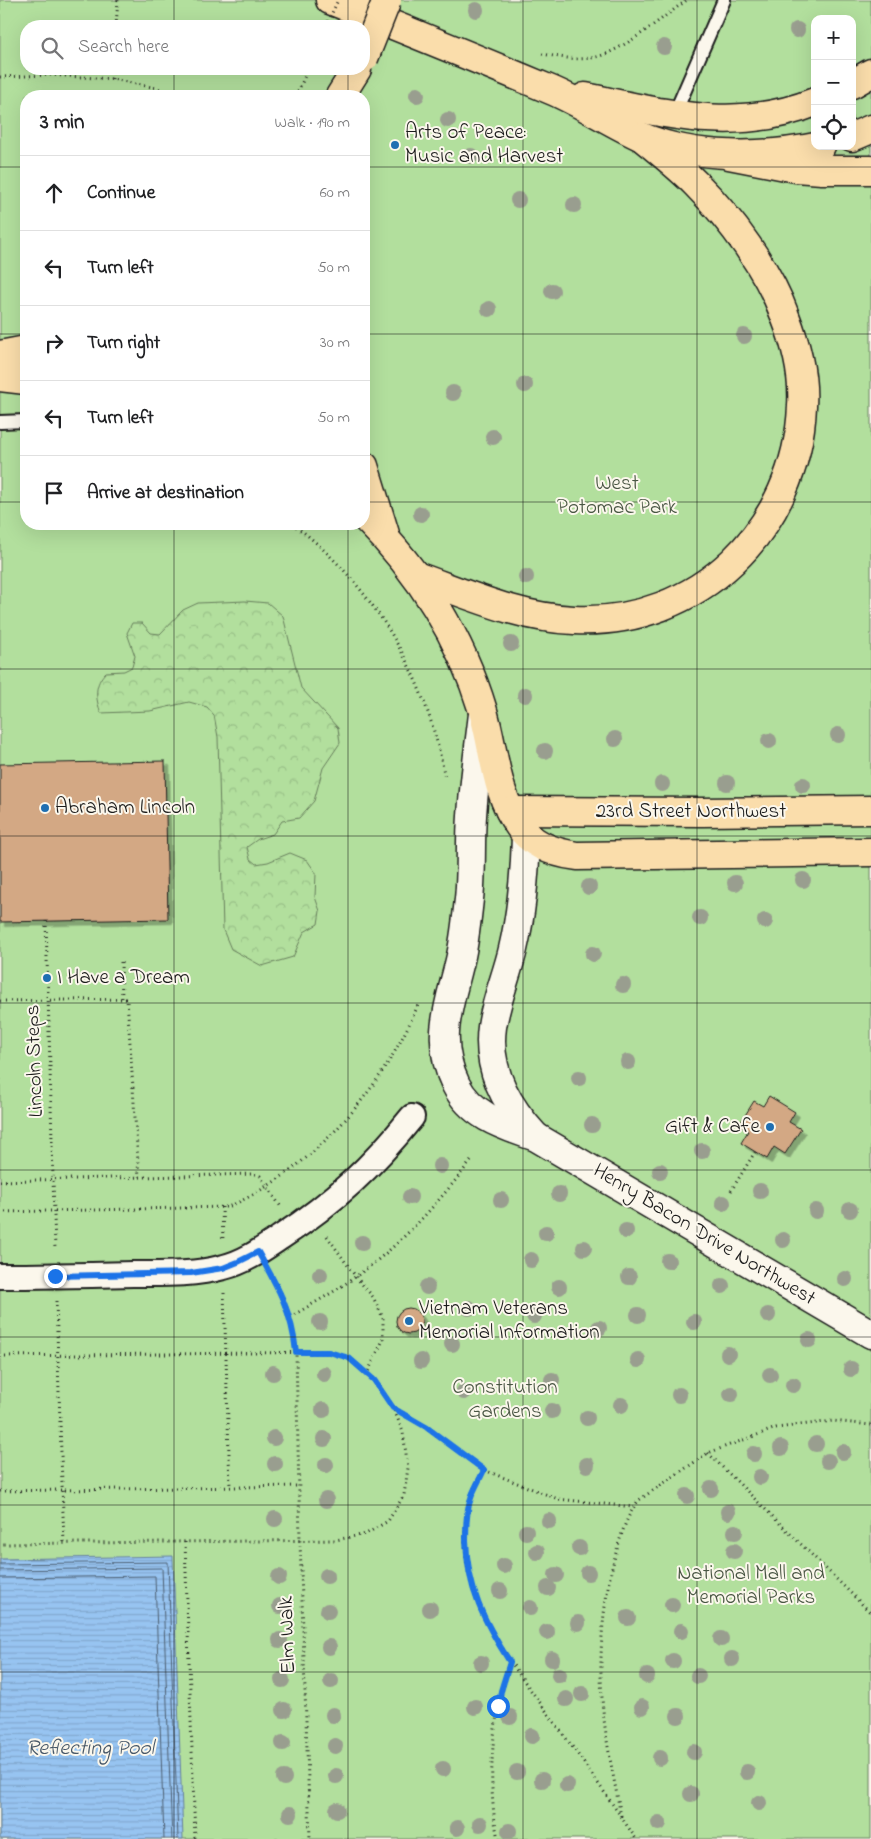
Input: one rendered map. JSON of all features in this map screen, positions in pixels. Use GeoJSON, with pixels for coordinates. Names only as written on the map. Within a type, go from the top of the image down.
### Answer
{"type":"FeatureCollection","features":[{"type":"Feature","properties":{"kind":"main road"},"geometry":{"type":"LineString","coordinates":[[330,0],[554,91],[642,137],[692,180],[718,209],[755,258],[785,316],[801,374],[800,436],[795,460],[775,508],[760,532],[741,554],[695,590],[669,603],[622,617],[598,620],[573,620],[546,617],[514,610],[416,576]]}},
{"type":"Feature","properties":{"kind":"main road"},"geometry":{"type":"LineString","coordinates":[[370,43],[387,0]]}},
{"type":"Feature","properties":{"kind":"main road"},"geometry":{"type":"LineString","coordinates":[[856,79],[871,64]]}},
{"type":"Feature","properties":{"kind":"main road"},"geometry":{"type":"LineString","coordinates":[[856,81],[871,73]]}},
{"type":"Feature","properties":{"kind":"main road"},"geometry":{"type":"LineString","coordinates":[[344,90],[353,75]]}},
{"type":"Feature","properties":{"kind":"main road"},"geometry":{"type":"LineString","coordinates":[[357,90],[360,75]]}},
{"type":"Feature","properties":{"kind":"main road"},"geometry":{"type":"LineString","coordinates":[[554,91],[674,115],[708,119],[745,119],[785,113],[811,103]]}},
{"type":"Feature","properties":{"kind":"main road"},"geometry":{"type":"LineString","coordinates":[[856,135],[871,129]]}},
{"type":"Feature","properties":{"kind":"main road"},"geometry":{"type":"LineString","coordinates":[[642,137],[689,149],[796,168],[871,170]]}},
{"type":"Feature","properties":{"kind":"main road"},"geometry":{"type":"LineString","coordinates":[[729,155],[780,153],[811,148]]}},
{"type":"Feature","properties":{"kind":"main road"},"geometry":{"type":"LineString","coordinates":[[0,355],[20,351]]}},
{"type":"Feature","properties":{"kind":"main road"},"geometry":{"type":"LineString","coordinates":[[0,378],[20,380]]}},
{"type":"Feature","properties":{"kind":"main road"},"geometry":{"type":"LineString","coordinates":[[370,486],[386,538]]}},
{"type":"Feature","properties":{"kind":"main road"},"geometry":{"type":"LineString","coordinates":[[370,522],[386,538],[431,596],[456,640],[483,711],[500,784],[510,812],[526,836]]}},
{"type":"Feature","properties":{"kind":"main road","name":"23rd Street Northwest"},"geometry":{"type":"LineString","coordinates":[[510,812],[871,810]]}},
{"type":"Feature","properties":{"kind":"main road","name":"23rd Street Northwest"},"geometry":{"type":"LineString","coordinates":[[526,836],[549,849],[577,856],[871,852]]}},
{"type":"Feature","properties":{"kind":"street"},"geometry":{"type":"LineString","coordinates":[[483,711],[472,817],[469,903],[461,957],[447,1010],[445,1026],[446,1050],[457,1087],[465,1100],[473,1108],[498,1123],[536,1137]]}},
{"type":"Feature","properties":{"kind":"street"},"geometry":{"type":"LineString","coordinates":[[526,836],[525,870],[519,921],[495,1014],[491,1043],[495,1074],[501,1087],[512,1109],[536,1137]]}},
{"type":"Feature","properties":{"kind":"street"},"geometry":{"type":"LineString","coordinates":[[0,1276],[191,1273],[223,1268],[258,1252],[304,1222],[348,1187],[384,1152],[412,1117]]}},
{"type":"Feature","properties":{"kind":"street","name":"Henry Bacon Drive Northwest"},"geometry":{"type":"LineString","coordinates":[[536,1137],[871,1334]]}},
{"type":"Feature","properties":{"kind":"lane"},"geometry":{"type":"LineString","coordinates":[[674,115],[724,0]]}},
{"type":"Feature","properties":{"kind":"lane"},"geometry":{"type":"LineString","coordinates":[[0,422],[20,421]]}},
{"type":"Feature","properties":{"kind":"path"},"geometry":{"type":"LineString","coordinates":[[116,20],[118,0]]}},
{"type":"Feature","properties":{"kind":"path"},"geometry":{"type":"LineString","coordinates":[[329,20],[338,0]]}},
{"type":"Feature","properties":{"kind":"path"},"geometry":{"type":"LineString","coordinates":[[534,51],[574,59],[596,57],[617,49],[687,0]]}},
{"type":"Feature","properties":{"kind":"path"},"geometry":{"type":"LineString","coordinates":[[0,77],[50,75],[112,79],[166,90]]}},
{"type":"Feature","properties":{"kind":"path"},"geometry":{"type":"LineString","coordinates":[[112,75],[112,79]]}},
{"type":"Feature","properties":{"kind":"path"},"geometry":{"type":"LineString","coordinates":[[299,90],[305,75]]}},
{"type":"Feature","properties":{"kind":"path"},"geometry":{"type":"LineString","coordinates":[[299,530],[326,552],[356,583],[398,644],[416,680],[430,718],[441,754],[446,787]]}},
{"type":"Feature","properties":{"kind":"path","name":"Lincoln Steps"},"geometry":{"type":"LineString","coordinates":[[46,921],[54,1200]]}},
{"type":"Feature","properties":{"kind":"path"},"geometry":{"type":"LineString","coordinates":[[121,962],[122,999]]}},
{"type":"Feature","properties":{"kind":"path"},"geometry":{"type":"LineString","coordinates":[[0,1001],[127,999],[138,1177]]}},
{"type":"Feature","properties":{"kind":"path"},"geometry":{"type":"LineString","coordinates":[[0,1212],[228,1207],[252,1196],[307,1158],[354,1111],[391,1058],[410,1025],[419,1003]]}},
{"type":"Feature","properties":{"kind":"path"},"geometry":{"type":"LineString","coordinates":[[732,1191],[755,1152]]}},
{"type":"Feature","properties":{"kind":"path"},"geometry":{"type":"LineString","coordinates":[[290,1317],[356,1277],[400,1240],[437,1203],[471,1161]]}},
{"type":"Feature","properties":{"kind":"path"},"geometry":{"type":"LineString","coordinates":[[0,1181],[254,1174],[260,1176],[373,1297],[383,1318],[383,1340],[367,1374]]}},
{"type":"Feature","properties":{"kind":"path","name":"Elm Walk"},"geometry":{"type":"LineString","coordinates":[[258,1252],[277,1286],[290,1317],[294,1331],[296,1352],[298,1486],[310,1839]]}},
{"type":"Feature","properties":{"kind":"path"},"geometry":{"type":"LineString","coordinates":[[0,1356],[329,1352],[349,1358],[374,1380],[393,1408],[403,1432],[408,1468],[404,1495],[388,1521],[366,1534],[336,1540],[0,1544]]}},
{"type":"Feature","properties":{"kind":"path"},"geometry":{"type":"LineString","coordinates":[[225,1353],[230,1487]]}},
{"type":"Feature","properties":{"kind":"path"},"geometry":{"type":"LineString","coordinates":[[58,1368],[64,1544]]}},
{"type":"Feature","properties":{"kind":"path"},"geometry":{"type":"LineString","coordinates":[[393,1408],[426,1427],[484,1470],[558,1499],[633,1507]]}},
{"type":"Feature","properties":{"kind":"path"},"geometry":{"type":"LineString","coordinates":[[621,1816],[606,1732],[601,1668],[604,1612],[612,1569],[622,1531],[633,1507],[639,1500],[708,1453],[776,1428],[834,1422],[871,1425]]}},
{"type":"Feature","properties":{"kind":"path"},"geometry":{"type":"LineString","coordinates":[[708,1453],[871,1613]]}},
{"type":"Feature","properties":{"kind":"path"},"geometry":{"type":"LineString","coordinates":[[484,1470],[470,1500],[466,1526],[467,1563],[479,1607],[492,1634],[510,1662],[586,1765],[636,1839]]}},
{"type":"Feature","properties":{"kind":"path"},"geometry":{"type":"LineString","coordinates":[[0,1491],[298,1486]]}},
{"type":"Feature","properties":{"kind":"path"},"geometry":{"type":"LineString","coordinates":[[185,1542],[195,1839]]}},
{"type":"Feature","properties":{"kind":"path"},"geometry":{"type":"LineString","coordinates":[[498,1839],[491,1784],[493,1737],[501,1691],[510,1662]]}},
{"type":"Feature","properties":{"kind":"green space"},"geometry":{"type":"Polygon","coordinates":[[[0,0],[871,0],[871,1839],[0,1839],[0,0]]]}},
{"type":"Feature","properties":{"kind":"green space"},"geometry":{"type":"Polygon","coordinates":[[[245,601],[268,603],[283,616],[301,688],[338,728],[340,743],[323,768],[314,801],[299,818],[282,821],[273,834],[258,839],[247,847],[250,859],[256,864],[268,862],[290,853],[307,860],[316,873],[315,897],[320,911],[318,924],[304,932],[293,957],[262,966],[231,949],[223,930],[218,737],[214,715],[207,707],[189,702],[150,711],[101,713],[97,697],[99,681],[106,672],[124,671],[132,667],[135,656],[127,633],[132,623],[142,623],[151,633],[160,634],[183,610],[198,603],[245,601]]]}},
{"type":"Feature","properties":{"kind":"water","name":"Reflecting Pool"},"geometry":{"type":"Polygon","coordinates":[[[173,1556],[183,1839],[0,1839],[0,1559],[173,1556]]]}},
{"type":"Feature","properties":{"kind":"building"},"geometry":{"type":"Polygon","coordinates":[[[165,761],[168,919],[0,922],[0,764],[165,761]]]}},
{"type":"Feature","properties":{"kind":"building","name":"Gift & Cafe"},"geometry":{"type":"Polygon","coordinates":[[[769,1096],[795,1112],[789,1122],[801,1129],[785,1154],[774,1147],[767,1159],[741,1143],[748,1131],[739,1125],[754,1101],[763,1106],[769,1096]]]}},
{"type":"Feature","properties":{"kind":"building","name":"Vietnam Veterans Memorial Information"},"geometry":{"type":"Polygon","coordinates":[[[409,1308],[418,1312],[422,1321],[418,1330],[409,1334],[400,1330],[396,1321],[400,1312],[409,1308]]]}},
{"type":"Feature","properties":{"kind":"place","name":"Arts of Peace: Music and Harvest"},"geometry":{"type":"Point","coordinates":[395,145]}},
{"type":"Feature","properties":{"kind":"place","name":"Abraham Lincoln"},"geometry":{"type":"Point","coordinates":[45,808]}},
{"type":"Feature","properties":{"kind":"place","name":"I Have a Dream"},"geometry":{"type":"Point","coordinates":[47,978]}},
{"type":"Feature","properties":{"kind":"place","name":"Gift & Cafe"},"geometry":{"type":"Point","coordinates":[770,1127]}},
{"type":"Feature","properties":{"kind":"place","name":"Vietnam Veterans Memorial Information"},"geometry":{"type":"Point","coordinates":[409,1321]}},
{"type":"Feature","properties":{"kind":"route"},"geometry":{"type":"LineString","coordinates":[[55,1276],[191,1273],[223,1268],[258,1252],[288,1310],[294,1331],[296,1352],[329,1352],[349,1358],[374,1380],[393,1408],[426,1427],[484,1470],[470,1500],[466,1526],[467,1563],[479,1607],[492,1634],[510,1662],[498,1706]]}},
{"type":"Feature","properties":{"kind":"park label","name":"West Potomac Park"},"geometry":{"type":"Point","coordinates":[617,496]}},
{"type":"Feature","properties":{"kind":"park label","name":"Constitution Gardens"},"geometry":{"type":"Point","coordinates":[505,1400]}},
{"type":"Feature","properties":{"kind":"park label","name":"National Mall and Memorial Parks"},"geometry":{"type":"Point","coordinates":[751,1586]}}]}
